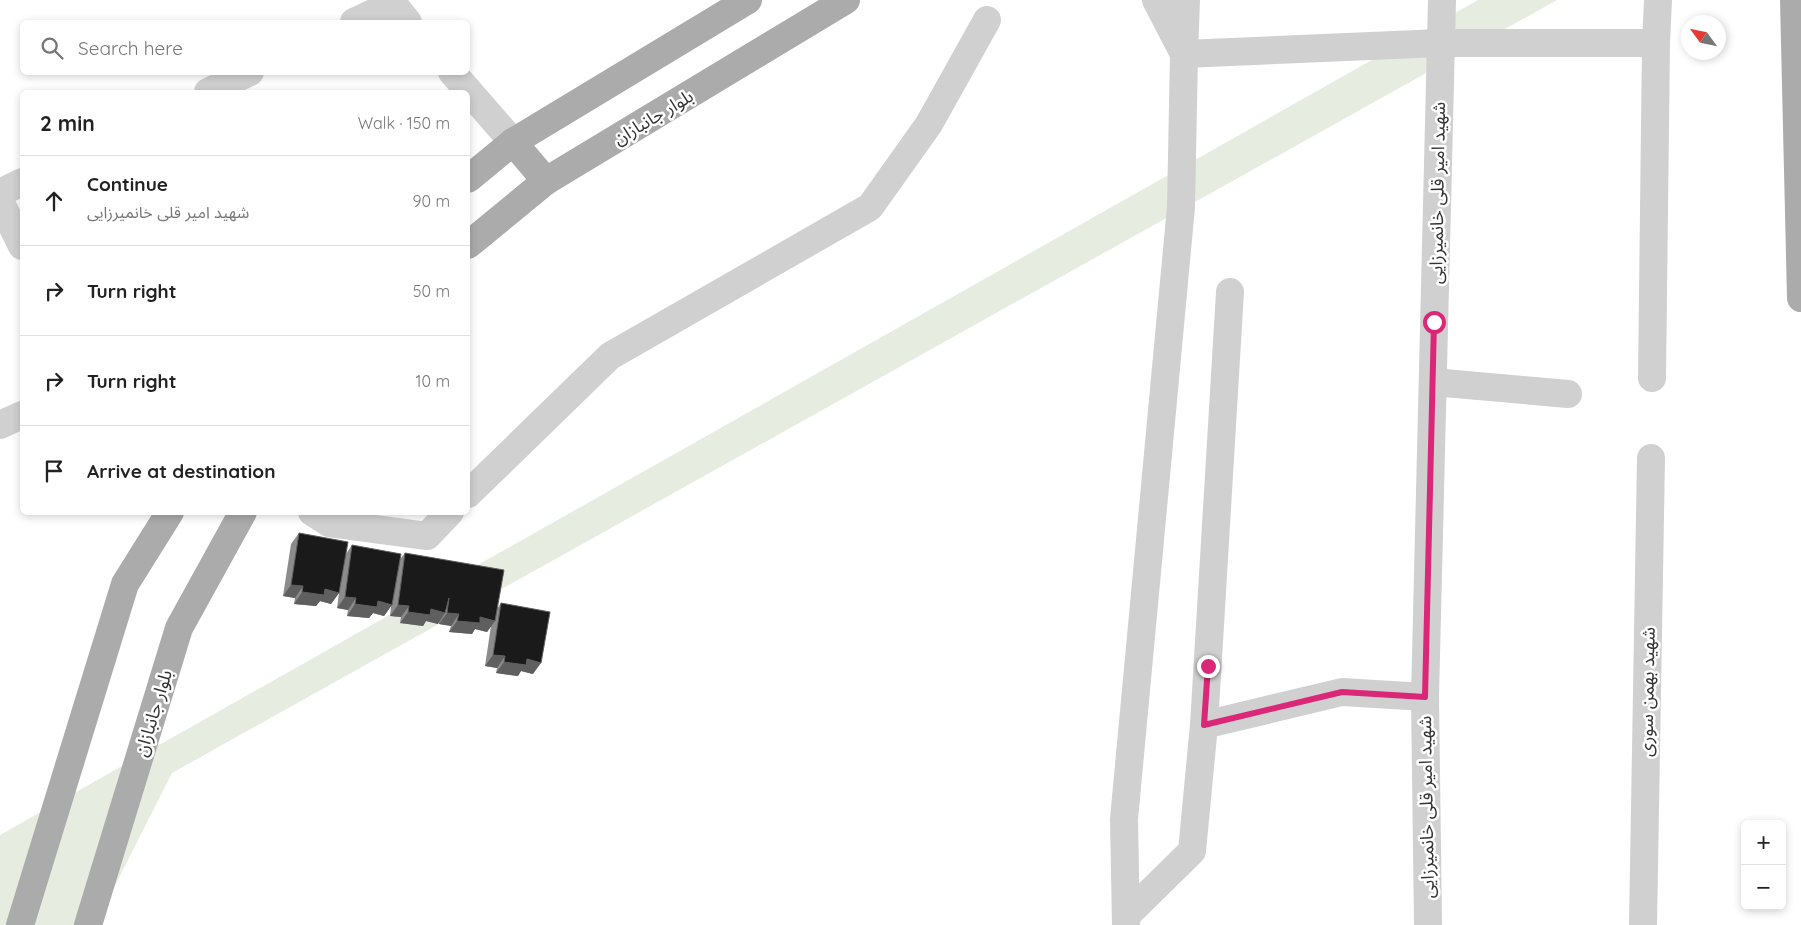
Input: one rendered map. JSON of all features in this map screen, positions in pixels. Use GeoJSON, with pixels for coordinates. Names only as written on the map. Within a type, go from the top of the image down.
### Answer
{"type":"FeatureCollection","features":[{"type":"Feature","properties":{"kind":"main road"},"geometry":{"type":"LineString","coordinates":[[470,177],[513,142],[748,0]]}},
{"type":"Feature","properties":{"kind":"main road","name":"بلوار جانبازان"},"geometry":{"type":"LineString","coordinates":[[470,243],[546,181],[846,0]]}},
{"type":"Feature","properties":{"kind":"main road"},"geometry":{"type":"LineString","coordinates":[[1794,0],[1801,298]]}},
{"type":"Feature","properties":{"kind":"main road"},"geometry":{"type":"LineString","coordinates":[[513,142],[546,181]]}},
{"type":"Feature","properties":{"kind":"main road"},"geometry":{"type":"LineString","coordinates":[[20,925],[126,584],[168,515]]}},
{"type":"Feature","properties":{"kind":"main road","name":"بلوار جانبازان"},"geometry":{"type":"LineString","coordinates":[[88,925],[179,628],[241,515]]}},
{"type":"Feature","properties":{"kind":"street"},"geometry":{"type":"LineString","coordinates":[[1156,0],[1184,54]]}},
{"type":"Feature","properties":{"kind":"street"},"geometry":{"type":"LineString","coordinates":[[1126,920],[1124,819],[1181,207],[1186,0]]}},
{"type":"Feature","properties":{"kind":"street","name":"شهید امیر قلی خانمیرزایی"},"geometry":{"type":"LineString","coordinates":[[1428,925],[1425,697],[1442,0]]}},
{"type":"Feature","properties":{"kind":"street"},"geometry":{"type":"LineString","coordinates":[[1652,378],[1658,0]]}},
{"type":"Feature","properties":{"kind":"street"},"geometry":{"type":"LineString","coordinates":[[360,20],[396,9]]}},
{"type":"Feature","properties":{"kind":"street"},"geometry":{"type":"LineString","coordinates":[[470,492],[610,356],[870,207],[929,124],[987,20]]}},
{"type":"Feature","properties":{"kind":"street"},"geometry":{"type":"LineString","coordinates":[[1184,54],[1440,43],[1656,43]]}},
{"type":"Feature","properties":{"kind":"street"},"geometry":{"type":"LineString","coordinates":[[212,90],[244,75]]}},
{"type":"Feature","properties":{"kind":"street"},"geometry":{"type":"LineString","coordinates":[[455,75],[468,90]]}},
{"type":"Feature","properties":{"kind":"street"},"geometry":{"type":"LineString","coordinates":[[470,93],[513,142]]}},
{"type":"Feature","properties":{"kind":"street"},"geometry":{"type":"LineString","coordinates":[[0,193],[20,183]]}},
{"type":"Feature","properties":{"kind":"street"},"geometry":{"type":"LineString","coordinates":[[0,201],[20,242]]}},
{"type":"Feature","properties":{"kind":"street"},"geometry":{"type":"LineString","coordinates":[[1126,920],[1192,851],[1204,725],[1230,292]]}},
{"type":"Feature","properties":{"kind":"street"},"geometry":{"type":"LineString","coordinates":[[1432,382],[1568,394]]}},
{"type":"Feature","properties":{"kind":"street"},"geometry":{"type":"LineString","coordinates":[[0,425],[20,416]]}},
{"type":"Feature","properties":{"kind":"street","name":"شهید بهمن سوری"},"geometry":{"type":"LineString","coordinates":[[1643,925],[1651,458]]}},
{"type":"Feature","properties":{"kind":"street"},"geometry":{"type":"LineString","coordinates":[[317,515],[329,523],[427,536],[447,515]]}},
{"type":"Feature","properties":{"kind":"street"},"geometry":{"type":"LineString","coordinates":[[1204,725],[1342,692],[1425,697]]}},
{"type":"Feature","properties":{"kind":"shaded area"},"geometry":{"type":"Polygon","coordinates":[[[1478,0],[1557,0],[172,773],[95,925],[0,925],[0,835],[1478,0]]]}},
{"type":"Feature","properties":{"kind":"building"},"geometry":{"type":"Polygon","coordinates":[[[299,533],[348,542],[339,593],[325,589],[324,595],[302,592],[303,586],[291,585],[299,533]]]}},
{"type":"Feature","properties":{"kind":"building"},"geometry":{"type":"Polygon","coordinates":[[[352,545],[401,554],[392,605],[378,601],[377,607],[355,604],[356,598],[345,597],[352,545]]]}},
{"type":"Feature","properties":{"kind":"building"},"geometry":{"type":"Polygon","coordinates":[[[405,553],[504,570],[495,621],[480,617],[480,623],[457,621],[459,614],[447,613],[449,598],[445,613],[431,609],[430,615],[408,612],[409,606],[398,605],[405,553]]]}},
{"type":"Feature","properties":{"kind":"building"},"geometry":{"type":"Polygon","coordinates":[[[501,603],[550,612],[541,663],[527,659],[526,665],[504,662],[505,656],[493,655],[501,603]]]}},
{"type":"Feature","properties":{"kind":"route"},"geometry":{"type":"LineString","coordinates":[[1208,666],[1204,725],[1342,692],[1425,697],[1434,322]]}}]}
